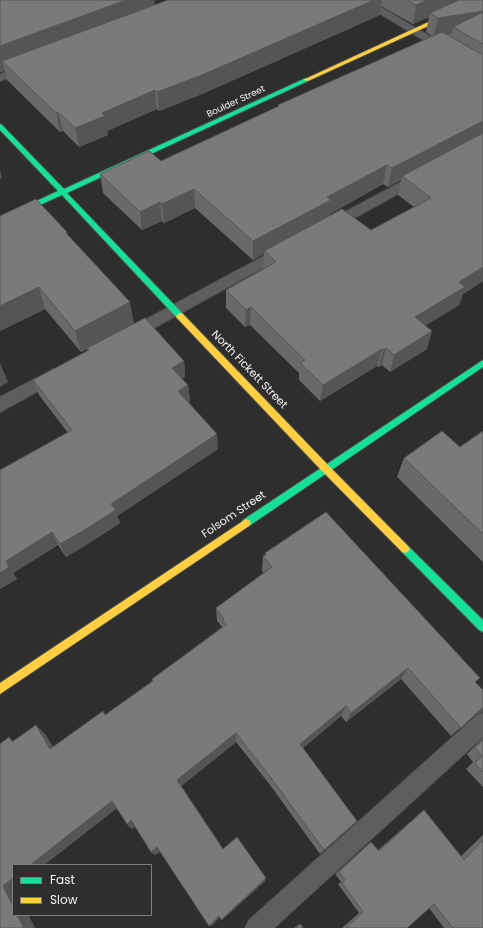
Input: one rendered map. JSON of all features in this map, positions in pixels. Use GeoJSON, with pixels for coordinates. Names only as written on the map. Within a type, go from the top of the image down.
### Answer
{"type":"FeatureCollection","features":[{"type":"Feature","properties":{"kind":"street","name":"Boulder Street"},"geometry":{"type":"LineString","coordinates":[[0,221],[481,0]]}},
{"type":"Feature","properties":{"kind":"street","name":"North Fickett Street"},"geometry":{"type":"LineString","coordinates":[[0,126],[326,468],[483,628]]}},
{"type":"Feature","properties":{"kind":"street","name":"Folsom Street"},"geometry":{"type":"LineString","coordinates":[[0,690],[483,363]]}},
{"type":"Feature","properties":{"kind":"lane"},"geometry":{"type":"LineString","coordinates":[[362,0],[483,73]]}},
{"type":"Feature","properties":{"kind":"lane"},"geometry":{"type":"LineString","coordinates":[[0,78],[36,64]]}},
{"type":"Feature","properties":{"kind":"lane"},"geometry":{"type":"LineString","coordinates":[[322,230],[434,168]]}},
{"type":"Feature","properties":{"kind":"lane"},"geometry":{"type":"LineString","coordinates":[[119,340],[294,245]]}},
{"type":"Feature","properties":{"kind":"lane"},"geometry":{"type":"LineString","coordinates":[[0,405],[63,371]]}},
{"type":"Feature","properties":{"kind":"lane"},"geometry":{"type":"LineString","coordinates":[[257,928],[483,723]]}},
{"type":"Feature","properties":{"kind":"building"},"geometry":{"type":"Polygon","coordinates":[[[0,0],[126,0],[0,46],[0,0]]]}},
{"type":"Feature","properties":{"kind":"building"},"geometry":{"type":"Polygon","coordinates":[[[168,0],[374,0],[202,75],[157,92],[155,90],[102,113],[105,116],[75,128],[58,112],[56,113],[2,61],[168,0]]]}},
{"type":"Feature","properties":{"kind":"building"},"geometry":{"type":"Polygon","coordinates":[[[407,0],[428,0],[416,5],[407,0]]]}},
{"type":"Feature","properties":{"kind":"building"},"geometry":{"type":"Polygon","coordinates":[[[459,0],[483,0],[483,11],[438,18],[430,13],[459,0]]]}},
{"type":"Feature","properties":{"kind":"building"},"geometry":{"type":"Polygon","coordinates":[[[483,12],[483,44],[453,27],[483,12]]]}},
{"type":"Feature","properties":{"kind":"building"},"geometry":{"type":"Polygon","coordinates":[[[442,32],[483,55],[483,121],[392,168],[387,165],[327,197],[331,200],[253,241],[194,189],[162,204],[160,202],[140,212],[100,174],[149,151],[161,161],[279,106],[278,105],[442,32]]]}},
{"type":"Feature","properties":{"kind":"building"},"geometry":{"type":"Polygon","coordinates":[[[483,133],[483,267],[459,282],[465,287],[415,317],[432,331],[394,355],[386,348],[383,350],[382,349],[323,385],[300,363],[305,360],[251,307],[246,310],[226,290],[276,262],[264,251],[342,209],[371,230],[431,198],[402,176],[483,133]]]}},
{"type":"Feature","properties":{"kind":"building"},"geometry":{"type":"Polygon","coordinates":[[[36,199],[130,302],[75,331],[39,287],[0,306],[0,216],[36,199]]]}},
{"type":"Feature","properties":{"kind":"building"},"geometry":{"type":"Polygon","coordinates":[[[145,318],[184,361],[172,368],[188,385],[178,391],[217,434],[111,504],[116,510],[60,544],[52,532],[6,561],[9,567],[0,573],[0,470],[72,430],[33,380],[89,350],[87,348],[145,318]]]}},
{"type":"Feature","properties":{"kind":"building"},"geometry":{"type":"Polygon","coordinates":[[[442,431],[460,447],[483,431],[483,534],[404,458],[442,431]]]}},
{"type":"Feature","properties":{"kind":"building"},"geometry":{"type":"Polygon","coordinates":[[[326,512],[480,678],[475,682],[483,690],[483,707],[461,728],[408,668],[351,713],[346,706],[300,744],[357,821],[324,850],[236,733],[177,780],[223,849],[237,837],[266,878],[221,920],[219,916],[209,926],[157,847],[151,852],[131,820],[127,824],[112,801],[31,864],[12,864],[12,879],[3,886],[12,904],[12,916],[18,916],[24,928],[0,928],[0,744],[9,737],[12,742],[36,725],[50,749],[103,711],[105,715],[153,681],[152,679],[226,625],[222,620],[224,619],[216,608],[272,567],[263,556],[266,555],[265,553],[326,512]]]}},
{"type":"Feature","properties":{"kind":"building"},"geometry":{"type":"Polygon","coordinates":[[[483,740],[483,772],[475,763],[482,756],[475,748],[483,740]]]}},
{"type":"Feature","properties":{"kind":"building"},"geometry":{"type":"Polygon","coordinates":[[[424,810],[464,860],[483,840],[483,928],[453,928],[434,904],[407,928],[346,928],[363,912],[342,883],[345,880],[339,872],[371,842],[379,851],[424,810]]]}},
{"type":"Feature","properties":{"kind":"building"},"geometry":{"type":"Polygon","coordinates":[[[300,924],[303,928],[296,928],[300,924]]]}},
{"type":"Feature","properties":{"kind":"traffic: fast"},"geometry":{"type":"LineString","coordinates":[[0,221],[306,80]]}},
{"type":"Feature","properties":{"kind":"traffic: fast"},"geometry":{"type":"LineString","coordinates":[[0,126],[180,316]]}},
{"type":"Feature","properties":{"kind":"traffic: fast"},"geometry":{"type":"LineString","coordinates":[[246,523],[483,363]]}},
{"type":"Feature","properties":{"kind":"traffic: fast"},"geometry":{"type":"LineString","coordinates":[[405,549],[483,627]]}},
{"type":"Feature","properties":{"kind":"traffic: slow"},"geometry":{"type":"LineString","coordinates":[[306,80],[481,0]]}},
{"type":"Feature","properties":{"kind":"traffic: slow"},"geometry":{"type":"LineString","coordinates":[[180,316],[325,468],[405,549]]}},
{"type":"Feature","properties":{"kind":"traffic: slow"},"geometry":{"type":"LineString","coordinates":[[0,689],[246,523]]}}]}
